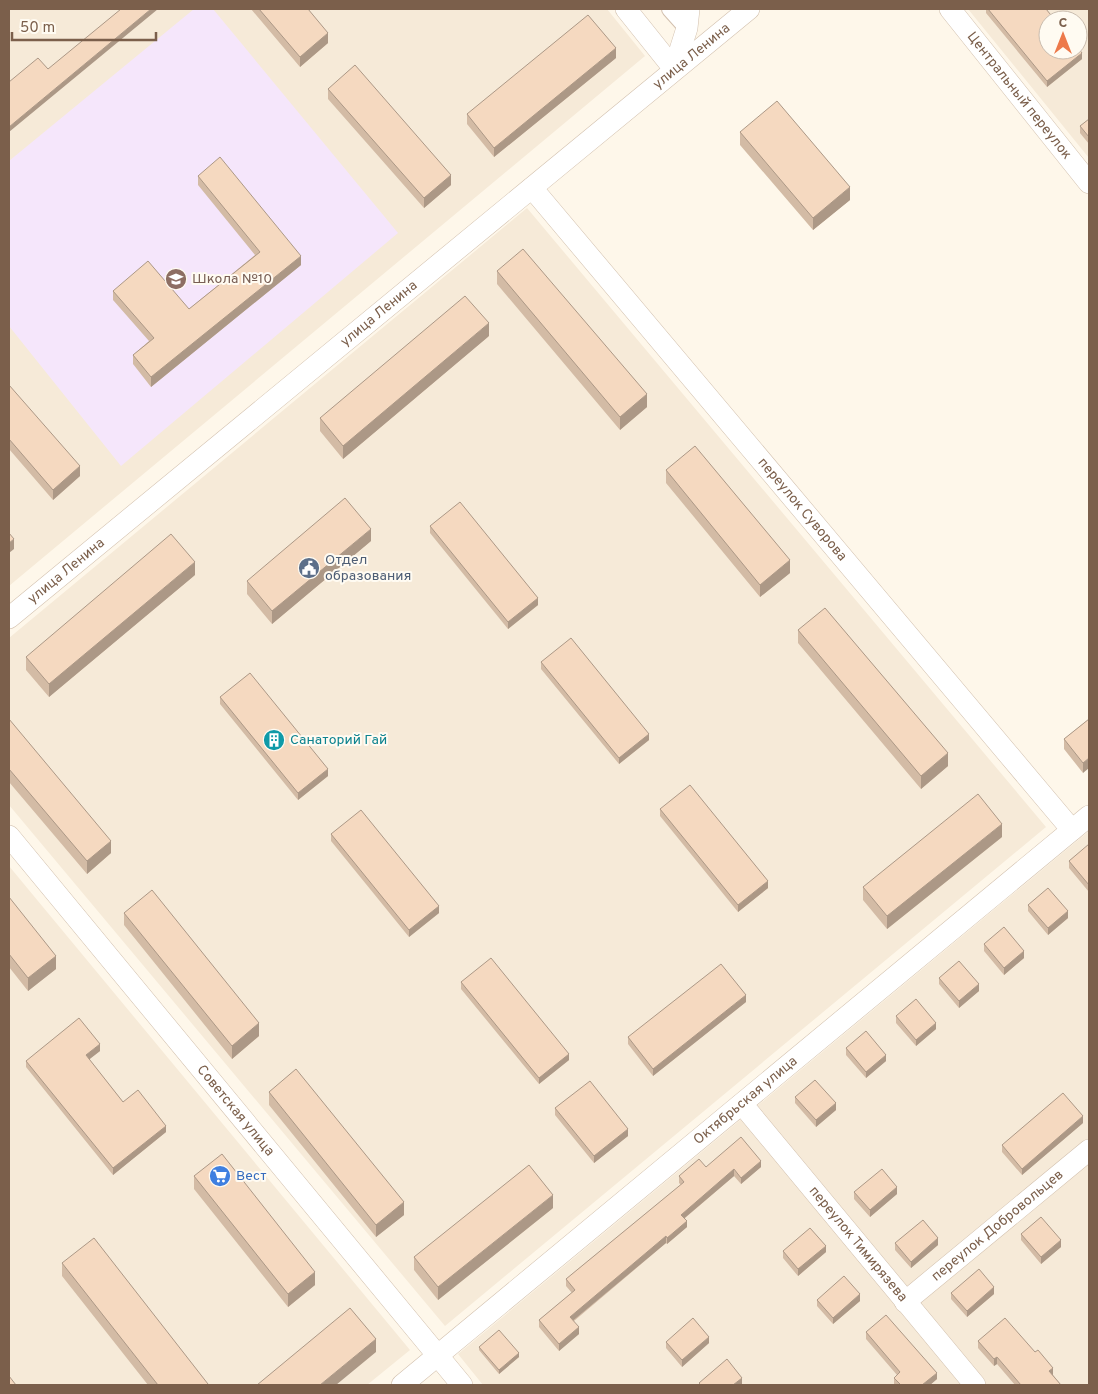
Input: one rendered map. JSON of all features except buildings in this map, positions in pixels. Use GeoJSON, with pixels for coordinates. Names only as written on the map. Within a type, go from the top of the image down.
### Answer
{"type":"FeatureCollection","features":[{"type":"Feature","properties":{"kind":"street"},"geometry":{"type":"LineString","coordinates":[[626,9],[674,69]]}},
{"type":"Feature","properties":{"kind":"street"},"geometry":{"type":"LineString","coordinates":[[670,9],[688,18],[674,69]]}},
{"type":"Feature","properties":{"kind":"street","name":"улица Ленина"},"geometry":{"type":"LineString","coordinates":[[9,618],[749,9]]}},
{"type":"Feature","properties":{"kind":"street","name":"Центральный переулок"},"geometry":{"type":"LineString","coordinates":[[950,9],[1089,183]]}},
{"type":"Feature","properties":{"kind":"street","name":"переулок Суворова"},"geometry":{"type":"LineString","coordinates":[[532,188],[1072,830]]}},
{"type":"Feature","properties":{"kind":"street","name":"Октябрьская улица"},"geometry":{"type":"LineString","coordinates":[[402,1385],[1089,816]]}},
{"type":"Feature","properties":{"kind":"street","name":"Советская улица"},"geometry":{"type":"LineString","coordinates":[[9,836],[462,1385]]}},
{"type":"Feature","properties":{"kind":"street","name":"переулок Тимирязева"},"geometry":{"type":"LineString","coordinates":[[742,1104],[974,1385]]}},
{"type":"Feature","properties":{"kind":"street","name":"переулок Добровольцев"},"geometry":{"type":"LineString","coordinates":[[905,1302],[1089,1150]]}},
{"type":"Feature","properties":{"kind":"shaded area"},"geometry":{"type":"Polygon","coordinates":[[[9,9],[607,9],[645,56],[9,586],[9,9]]]}},
{"type":"Feature","properties":{"kind":"shaded area","name":"Школа №10"},"geometry":{"type":"Polygon","coordinates":[[[194,9],[213,9],[398,233],[121,466],[9,326],[9,161],[194,9]]]}},
{"type":"Feature","properties":{"kind":"shaded area"},"geometry":{"type":"Polygon","coordinates":[[[968,9],[1089,9],[1089,158],[968,9]]]}},
{"type":"Feature","properties":{"kind":"shaded area"},"geometry":{"type":"Polygon","coordinates":[[[527,208],[1046,827],[445,1326],[9,805],[9,638],[527,208]]]}},
{"type":"Feature","properties":{"kind":"shaded area"},"geometry":{"type":"Polygon","coordinates":[[[1089,831],[1089,1385],[483,1385],[458,1354],[1089,831]]]}},
{"type":"Feature","properties":{"kind":"shaded area"},"geometry":{"type":"Polygon","coordinates":[[[9,866],[410,1350],[367,1385],[9,1385],[9,866]]]}},
{"type":"Feature","properties":{"kind":"place","name":"Школа №10"},"geometry":{"type":"Point","coordinates":[176,279]}},
{"type":"Feature","properties":{"kind":"place","name":"Отдел образования"},"geometry":{"type":"Point","coordinates":[309,568]}},
{"type":"Feature","properties":{"kind":"place","name":"Санаторий Гай"},"geometry":{"type":"Point","coordinates":[274,740]}},
{"type":"Feature","properties":{"kind":"place","name":"Вест"},"geometry":{"type":"Point","coordinates":[220,1176]}}]}
